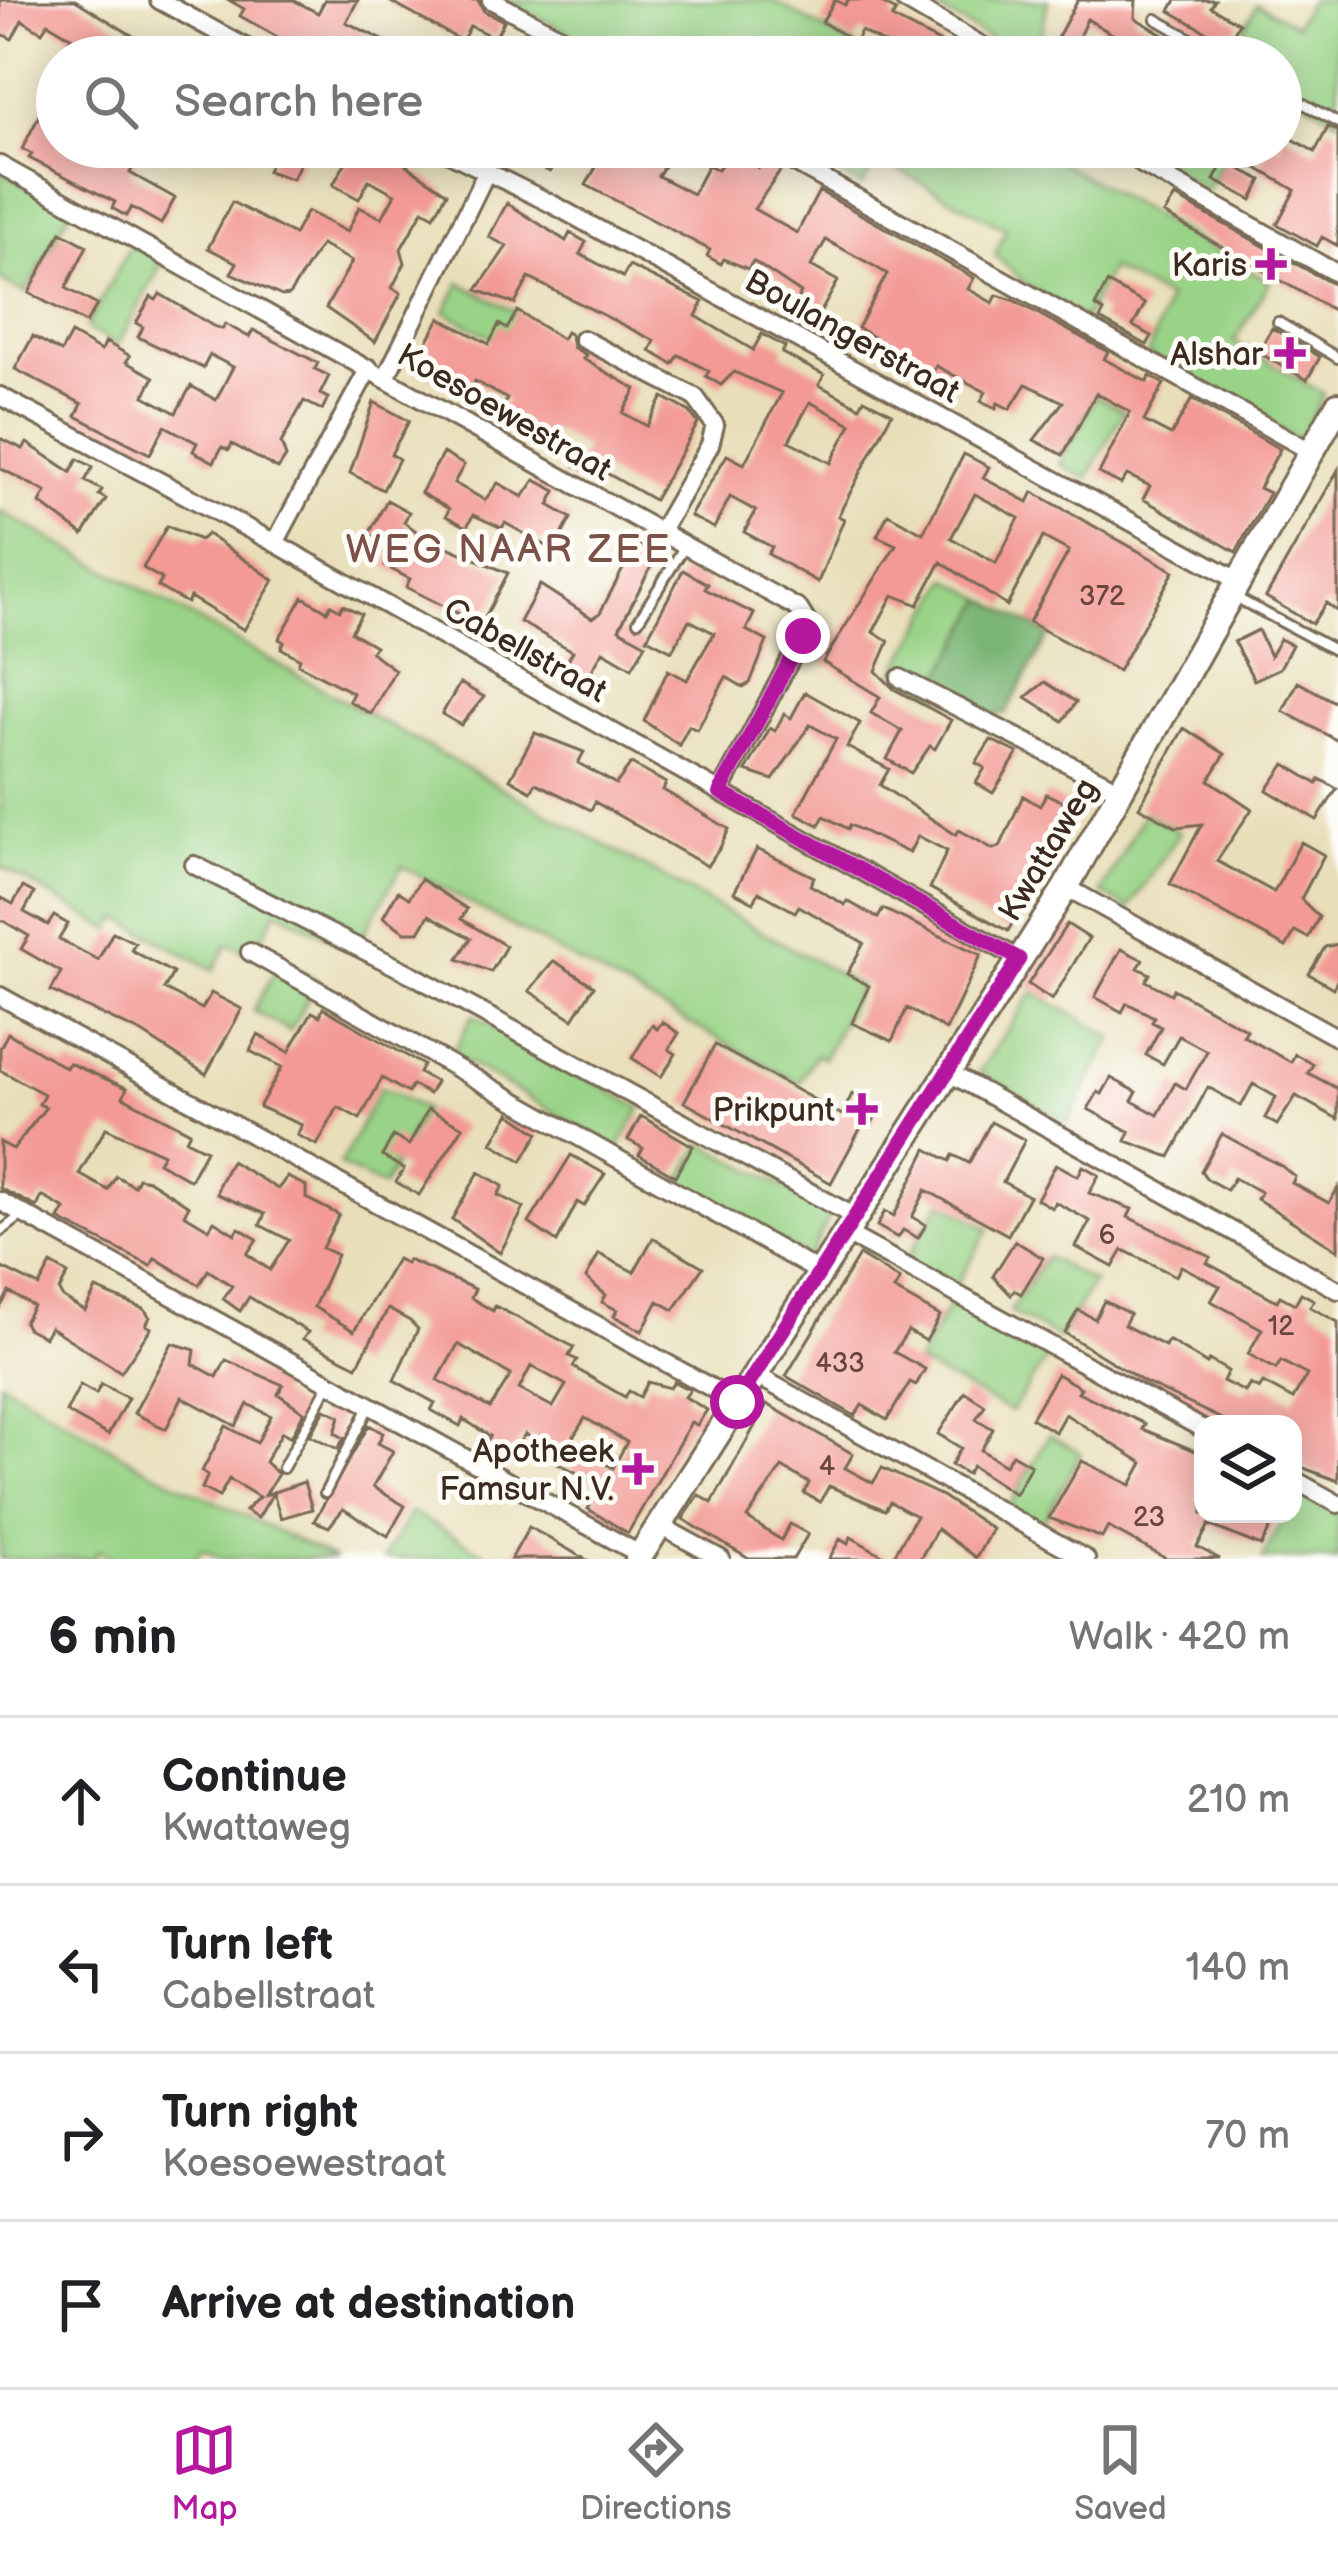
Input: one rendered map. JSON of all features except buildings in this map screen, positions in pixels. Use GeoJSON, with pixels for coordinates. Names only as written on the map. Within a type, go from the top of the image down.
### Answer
{"type":"FeatureCollection","features":[{"type":"Feature","properties":{"kind":"main road","name":"Kwattaweg"},"geometry":{"type":"LineString","coordinates":[[640,1557],[1066,887],[1338,405]]}},
{"type":"Feature","properties":{"kind":"street"},"geometry":{"type":"LineString","coordinates":[[159,0],[225,36]]}},
{"type":"Feature","properties":{"kind":"street"},"geometry":{"type":"LineString","coordinates":[[491,0],[559,36]]}},
{"type":"Feature","properties":{"kind":"street"},"geometry":{"type":"LineString","coordinates":[[904,0],[965,36]]}},
{"type":"Feature","properties":{"kind":"street","name":"Koesoewestraat"},"geometry":{"type":"LineString","coordinates":[[0,166],[799,609],[808,622],[720,792]]}},
{"type":"Feature","properties":{"kind":"street","name":"Boulangerstraat"},"geometry":{"type":"LineString","coordinates":[[481,168],[1235,588]]}},
{"type":"Feature","properties":{"kind":"street"},"geometry":{"type":"LineString","coordinates":[[804,168],[1312,452]]}},
{"type":"Feature","properties":{"kind":"street"},"geometry":{"type":"LineString","coordinates":[[1148,168],[1338,274]]}},
{"type":"Feature","properties":{"kind":"street"},"geometry":{"type":"LineString","coordinates":[[386,377],[487,171]]}},
{"type":"Feature","properties":{"kind":"street"},"geometry":{"type":"LineString","coordinates":[[583,339],[694,397],[715,425],[710,445],[659,534]]}},
{"type":"Feature","properties":{"kind":"street"},"geometry":{"type":"LineString","coordinates":[[275,543],[369,368]]}},
{"type":"Feature","properties":{"kind":"street","name":"Cabellstraat"},"geometry":{"type":"LineString","coordinates":[[0,396],[275,543],[1019,959]]}},
{"type":"Feature","properties":{"kind":"street"},"geometry":{"type":"LineString","coordinates":[[900,678],[1120,790]]}},
{"type":"Feature","properties":{"kind":"street"},"geometry":{"type":"LineString","coordinates":[[194,865],[412,975],[1194,1424]]}},
{"type":"Feature","properties":{"kind":"street"},"geometry":{"type":"LineString","coordinates":[[1066,887],[1338,1038]]}},
{"type":"Feature","properties":{"kind":"street"},"geometry":{"type":"LineString","coordinates":[[250,952],[821,1273]]}},
{"type":"Feature","properties":{"kind":"street"},"geometry":{"type":"LineString","coordinates":[[0,996],[737,1402]]}},
{"type":"Feature","properties":{"kind":"street"},"geometry":{"type":"LineString","coordinates":[[946,1071],[1338,1290]]}},
{"type":"Feature","properties":{"kind":"street"},"geometry":{"type":"LineString","coordinates":[[0,1202],[640,1557]]}},
{"type":"Feature","properties":{"kind":"street"},"geometry":{"type":"LineString","coordinates":[[754,1374],[1086,1559]]}},
{"type":"Feature","properties":{"kind":"street"},"geometry":{"type":"LineString","coordinates":[[1302,1484],[1338,1504]]}},
{"type":"Feature","properties":{"kind":"street"},"geometry":{"type":"LineString","coordinates":[[659,1525],[721,1559]]}},
{"type":"Feature","properties":{"kind":"lane"},"geometry":{"type":"LineString","coordinates":[[1156,19],[1186,36]]}},
{"type":"Feature","properties":{"kind":"lane"},"geometry":{"type":"LineString","coordinates":[[1302,103],[1338,123]]}},
{"type":"Feature","properties":{"kind":"lane"},"geometry":{"type":"LineString","coordinates":[[1278,322],[1338,358]]}},
{"type":"Feature","properties":{"kind":"lane"},"geometry":{"type":"LineString","coordinates":[[638,621],[684,548]]}},
{"type":"Feature","properties":{"kind":"lane"},"geometry":{"type":"LineString","coordinates":[[1235,588],[1338,652]]}},
{"type":"Feature","properties":{"kind":"lane"},"geometry":{"type":"LineString","coordinates":[[0,1232],[22,1215]]}},
{"type":"Feature","properties":{"kind":"lane"},"geometry":{"type":"LineString","coordinates":[[283,1468],[329,1383]]}},
{"type":"Feature","properties":{"kind":"lane"},"geometry":{"type":"LineString","coordinates":[[325,1493],[370,1405]]}},
{"type":"Feature","properties":{"kind":"green space"},"geometry":{"type":"Polygon","coordinates":[[[505,0],[772,0],[836,36],[575,36],[505,0]]]}},
{"type":"Feature","properties":{"kind":"green space"},"geometry":{"type":"Polygon","coordinates":[[[921,0],[1048,0],[1041,36],[985,36],[921,0]]]}},
{"type":"Feature","properties":{"kind":"green space"},"geometry":{"type":"Polygon","coordinates":[[[1310,0],[1338,0],[1338,120],[1302,99],[1302,36],[1240,36],[1257,4],[1295,25],[1310,0]]]}},
{"type":"Feature","properties":{"kind":"green space"},"geometry":{"type":"Polygon","coordinates":[[[828,168],[873,168],[862,186],[828,168]]]}},
{"type":"Feature","properties":{"kind":"green space"},"geometry":{"type":"Polygon","coordinates":[[[894,168],[1070,168],[1270,282],[1234,342],[1324,394],[1300,440],[1148,354],[1168,299],[1110,269],[1084,319],[1028,286],[995,255],[1006,229],[894,168]]]}},
{"type":"Feature","properties":{"kind":"green space"},"geometry":{"type":"Polygon","coordinates":[[[1169,168],[1218,168],[1207,191],[1169,168]]]}},
{"type":"Feature","properties":{"kind":"green space"},"geometry":{"type":"Polygon","coordinates":[[[0,172],[71,209],[26,293],[0,280],[0,172]]]}},
{"type":"Feature","properties":{"kind":"green space"},"geometry":{"type":"Polygon","coordinates":[[[131,244],[163,261],[118,345],[86,328],[131,244]]]}},
{"type":"Feature","properties":{"kind":"green space"},"geometry":{"type":"Polygon","coordinates":[[[460,283],[521,315],[505,345],[445,312],[460,283]]]}},
{"type":"Feature","properties":{"kind":"green space"},"geometry":{"type":"Polygon","coordinates":[[[1096,396],[1124,411],[1087,479],[1060,464],[1096,396]]]}},
{"type":"Feature","properties":{"kind":"green space"},"geometry":{"type":"Polygon","coordinates":[[[0,511],[860,986],[824,1058],[816,1054],[799,1083],[402,866],[354,951],[277,910],[252,956],[228,943],[214,970],[119,918],[111,930],[0,866],[0,511]]]}},
{"type":"Feature","properties":{"kind":"green space"},"geometry":{"type":"Polygon","coordinates":[[[949,579],[985,599],[932,691],[895,672],[949,579]]]}},
{"type":"Feature","properties":{"kind":"green space"},"geometry":{"type":"Polygon","coordinates":[[[985,599],[1049,635],[1006,713],[982,716],[932,691],[985,599]]]}},
{"type":"Feature","properties":{"kind":"green space"},"geometry":{"type":"Polygon","coordinates":[[[1144,813],[1180,832],[1129,909],[1101,893],[1144,813]]]}},
{"type":"Feature","properties":{"kind":"green space"},"geometry":{"type":"Polygon","coordinates":[[[281,960],[318,981],[290,1031],[253,1011],[281,960]]]}},
{"type":"Feature","properties":{"kind":"green space"},"geometry":{"type":"Polygon","coordinates":[[[1033,992],[1113,1037],[1067,1123],[979,1072],[1033,992]]]}},
{"type":"Feature","properties":{"kind":"green space"},"geometry":{"type":"Polygon","coordinates":[[[473,1015],[641,1108],[618,1149],[452,1054],[473,1015]]]}},
{"type":"Feature","properties":{"kind":"green space"},"geometry":{"type":"Polygon","coordinates":[[[381,1087],[424,1109],[383,1187],[340,1165],[381,1087]]]}},
{"type":"Feature","properties":{"kind":"green space"},"geometry":{"type":"Polygon","coordinates":[[[702,1143],[832,1212],[809,1258],[679,1185],[702,1143]]]}},
{"type":"Feature","properties":{"kind":"green space"},"geometry":{"type":"Polygon","coordinates":[[[941,1202],[989,1229],[955,1287],[906,1260],[941,1202]]]}},
{"type":"Feature","properties":{"kind":"green space"},"geometry":{"type":"Polygon","coordinates":[[[1046,1257],[1093,1282],[1059,1338],[1010,1312],[1046,1257]]]}},
{"type":"Feature","properties":{"kind":"green space"},"geometry":{"type":"Polygon","coordinates":[[[952,1300],[1050,1353],[1011,1412],[917,1363],[952,1300]]]}},
{"type":"Feature","properties":{"kind":"green space"},"geometry":{"type":"Polygon","coordinates":[[[0,1381],[141,1466],[335,1559],[221,1559],[202,1549],[195,1559],[115,1559],[98,1550],[93,1559],[0,1559],[0,1381]]]}},
{"type":"Feature","properties":{"kind":"green space"},"geometry":{"type":"Polygon","coordinates":[[[1049,1435],[1081,1453],[1040,1527],[1008,1509],[1049,1435]]]}},
{"type":"Feature","properties":{"kind":"green space"},"geometry":{"type":"Polygon","coordinates":[[[1302,1495],[1338,1515],[1338,1559],[1262,1559],[1281,1523],[1302,1523],[1302,1495]]]}},
{"type":"Feature","properties":{"kind":"green space"},"geometry":{"type":"Polygon","coordinates":[[[411,1512],[489,1556],[488,1559],[383,1559],[411,1512]]]}},
{"type":"Feature","properties":{"kind":"place","name":"Karis"},"geometry":{"type":"Point","coordinates":[1271,264]}},
{"type":"Feature","properties":{"kind":"place","name":"Alshar"},"geometry":{"type":"Point","coordinates":[1290,353]}},
{"type":"Feature","properties":{"kind":"place","name":"Prikpunt"},"geometry":{"type":"Point","coordinates":[862,1109]}},
{"type":"Feature","properties":{"kind":"place","name":"Apotheek Famsur N.V."},"geometry":{"type":"Point","coordinates":[638,1469]}},
{"type":"Feature","properties":{"kind":"district","name":"WEG NAAR ZEE"},"geometry":{"type":"Point","coordinates":[509,548]}},
{"type":"Feature","properties":{"kind":"route"},"geometry":{"type":"LineString","coordinates":[[737,1402],[1019,959],[720,792],[803,636]]}}]}
